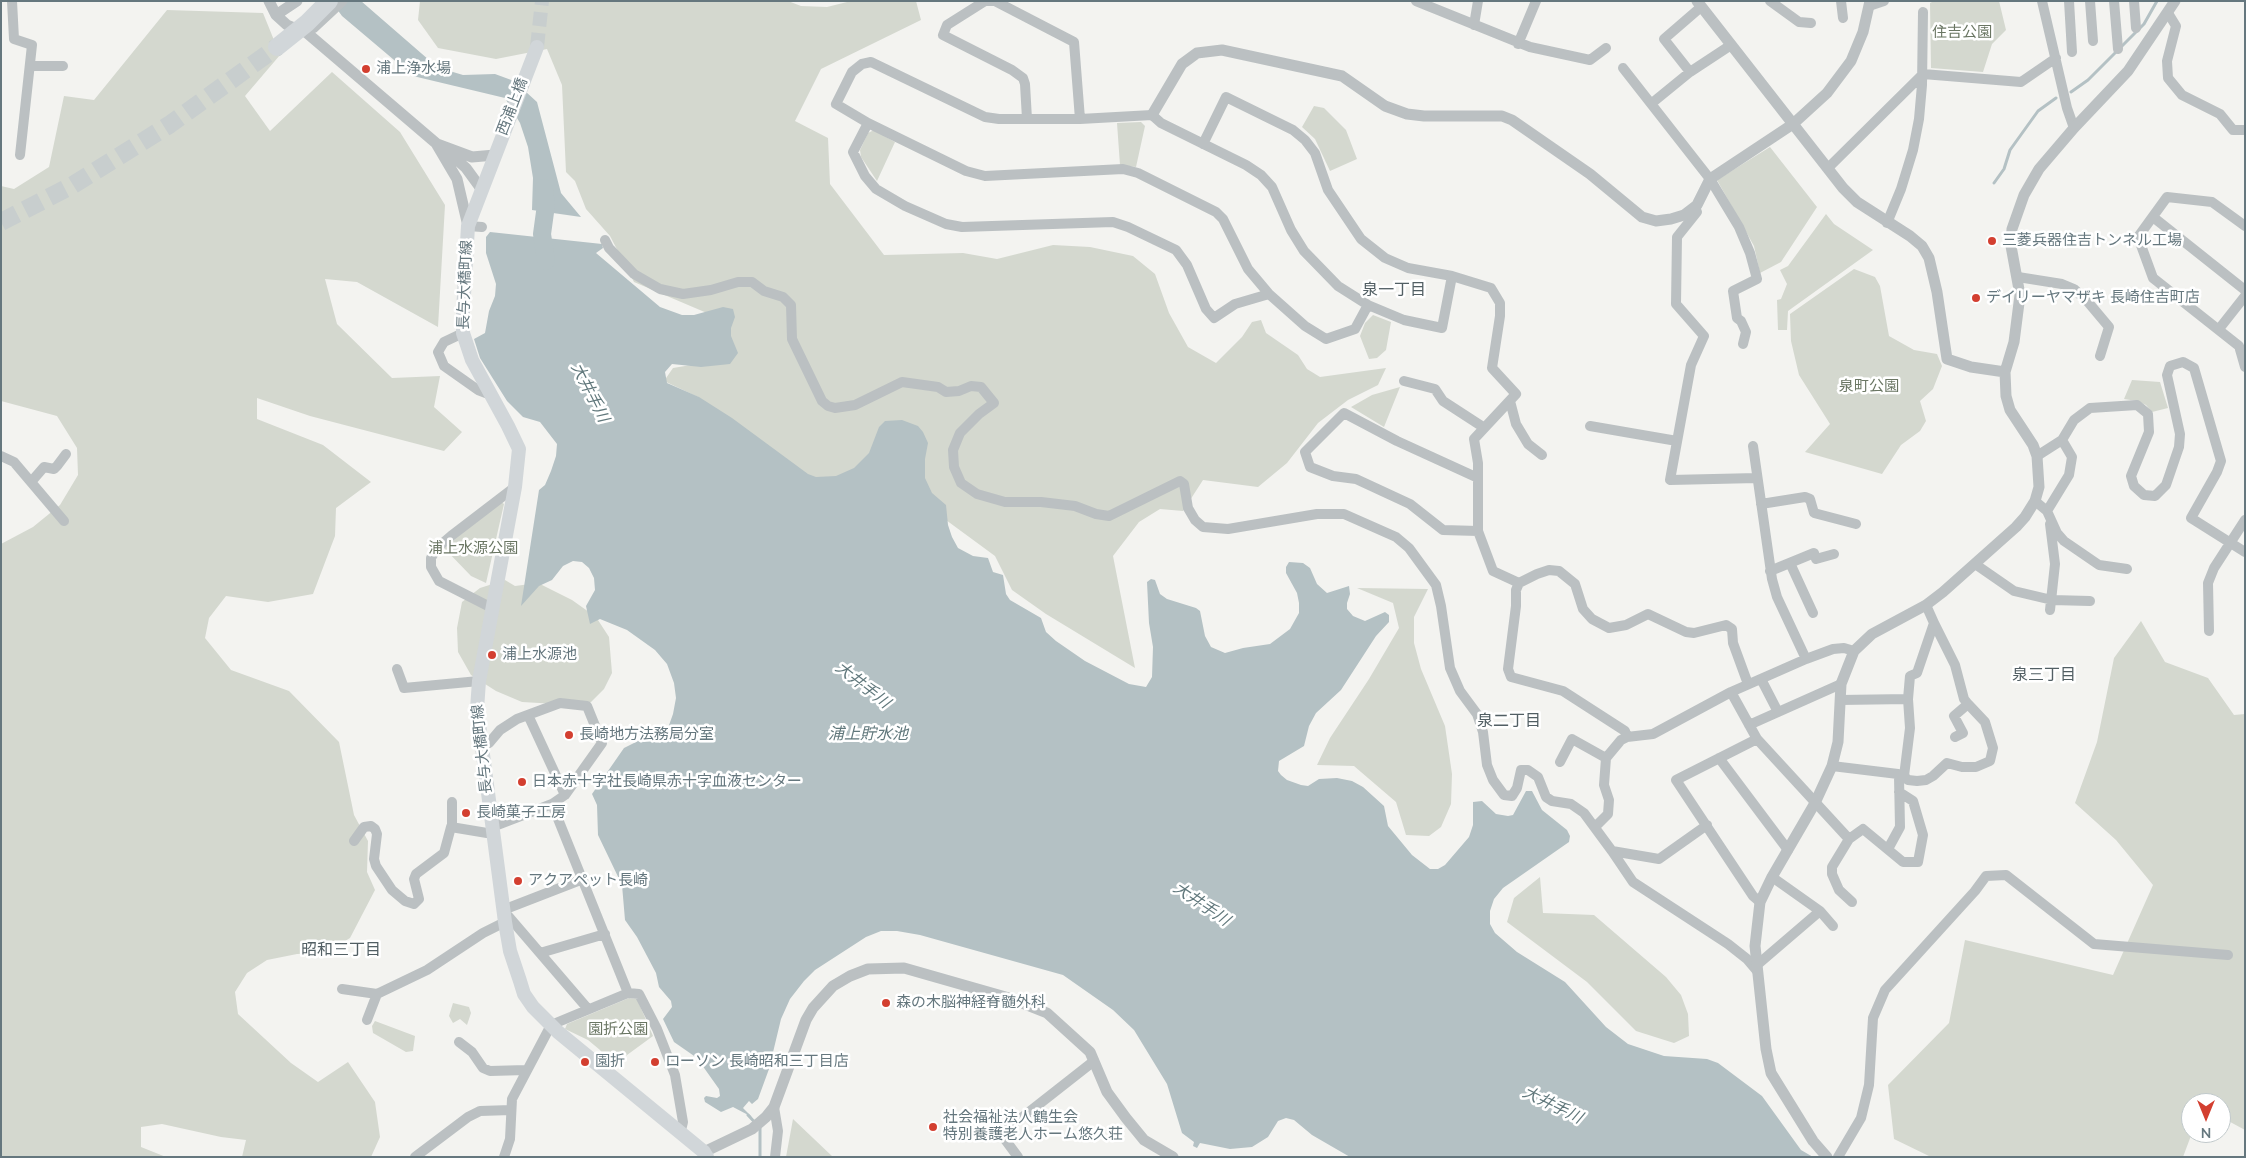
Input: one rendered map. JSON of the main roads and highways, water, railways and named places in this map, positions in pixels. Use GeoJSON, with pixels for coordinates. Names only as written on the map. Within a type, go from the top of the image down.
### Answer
{"type":"FeatureCollection","features":[{"type":"Feature","properties":{"kind":"highway"},"geometry":{"type":"LineString","coordinates":[[280,41],[306,25],[329,4]]}},
{"type":"Feature","properties":{"kind":"main road","name":"西浦上橋"},"geometry":{"type":"LineString","coordinates":[[495,155],[534,54]]}},
{"type":"Feature","properties":{"kind":"main road","name":"長与大橋町線"},"geometry":{"type":"LineString","coordinates":[[495,155],[482,190],[475,227],[463,333],[472,360],[518,449],[515,487],[479,681],[477,709],[510,951],[524,994],[533,1007],[551,1025],[706,1154]]}},
{"type":"Feature","properties":{"kind":"water"},"geometry":{"type":"Polygon","coordinates":[[[331,1],[361,1],[429,60],[443,69],[463,75],[495,74],[514,81],[537,102],[561,193],[581,217],[532,210],[533,178],[528,147],[520,123],[505,98],[413,76],[342,16],[331,1]]]}},
{"type":"Feature","properties":{"kind":"water","name":"浦上貯水池"},"geometry":{"type":"Polygon","coordinates":[[[490,232],[602,244],[603,248],[596,253],[660,307],[682,315],[694,315],[723,307],[733,309],[735,317],[731,328],[731,336],[738,353],[730,364],[701,367],[672,364],[665,372],[667,383],[699,397],[732,418],[808,474],[816,477],[836,476],[854,468],[869,453],[879,427],[885,421],[902,420],[918,426],[928,443],[925,459],[925,478],[932,493],[946,505],[948,525],[958,548],[973,556],[988,558],[993,572],[1003,575],[1006,594],[1010,600],[1041,618],[1046,632],[1056,641],[1085,661],[1129,684],[1146,687],[1152,677],[1153,647],[1149,623],[1147,582],[1151,579],[1155,580],[1160,594],[1167,599],[1200,611],[1205,636],[1211,647],[1225,653],[1270,644],[1290,629],[1299,613],[1299,603],[1297,593],[1286,573],[1286,567],[1289,562],[1303,563],[1310,568],[1317,584],[1327,593],[1349,586],[1350,594],[1347,609],[1353,616],[1365,621],[1385,612],[1389,615],[1389,622],[1376,636],[1341,690],[1316,713],[1309,726],[1304,746],[1279,761],[1278,771],[1281,775],[1287,780],[1301,785],[1308,786],[1319,779],[1337,778],[1352,781],[1363,787],[1384,806],[1388,826],[1412,855],[1430,869],[1438,869],[1445,865],[1469,837],[1473,825],[1473,802],[1482,801],[1496,814],[1508,816],[1513,815],[1526,791],[1532,791],[1542,810],[1567,830],[1570,836],[1569,842],[1503,888],[1494,899],[1490,911],[1490,924],[1495,933],[1517,952],[1565,982],[1606,1027],[1628,1044],[1664,1056],[1707,1059],[1718,1063],[1762,1096],[1801,1150],[1813,1157],[1350,1157],[1312,1135],[1294,1120],[1286,1118],[1278,1121],[1268,1137],[1252,1147],[1230,1149],[1200,1143],[1197,1148],[1193,1146],[1194,1142],[1182,1133],[1167,1084],[1134,1030],[1113,1010],[1063,975],[920,935],[897,931],[881,931],[866,937],[815,970],[804,981],[790,999],[781,1019],[769,1069],[758,1099],[752,1104],[749,1101],[743,1108],[752,1117],[733,1107],[721,1112],[705,1102],[704,1098],[706,1096],[717,1098],[720,1096],[719,1089],[697,1058],[674,1042],[663,1019],[672,1007],[671,1001],[659,987],[656,973],[637,937],[625,920],[622,885],[598,835],[597,805],[592,794],[624,748],[646,737],[654,741],[661,738],[668,728],[673,714],[676,698],[674,683],[667,664],[655,650],[627,630],[600,619],[590,624],[586,606],[595,590],[594,578],[589,568],[582,562],[573,561],[563,566],[552,580],[539,586],[521,606],[539,490],[545,485],[551,471],[556,456],[557,444],[540,422],[523,417],[507,401],[480,358],[474,339],[485,333],[489,311],[495,296],[496,284],[486,253],[486,237],[490,232]]]}},
{"type":"Feature","properties":{"kind":"waterway"},"geometry":{"type":"LineString","coordinates":[[2071,92],[2088,80],[2144,24],[2157,1]]}},
{"type":"Feature","properties":{"kind":"waterway"},"geometry":{"type":"LineString","coordinates":[[1994,183],[2004,169],[2010,150],[2038,111],[2056,98]]}},
{"type":"Feature","properties":{"kind":"waterway","name":"大井手川"},"geometry":{"type":"LineString","coordinates":[[544,188],[546,205],[542,234],[546,261]]}},
{"type":"Feature","properties":{"kind":"waterway"},"geometry":{"type":"LineString","coordinates":[[748,1115],[760,1128],[760,1157]]}},
{"type":"Feature","properties":{"kind":"tunnel"},"geometry":{"type":"LineString","coordinates":[[537,47],[542,1]]}},
{"type":"Feature","properties":{"kind":"tunnel"},"geometry":{"type":"LineString","coordinates":[[1,222],[73,185],[169,125],[277,47]]}},
{"type":"Feature","properties":{"kind":"place","name":"浦上浄水場"},"geometry":{"type":"Point","coordinates":[366,69]}},
{"type":"Feature","properties":{"kind":"place","name":"三菱兵器住吉トンネル工場"},"geometry":{"type":"Point","coordinates":[1992,241]}},
{"type":"Feature","properties":{"kind":"place","name":"デイリーヤマザキ 長崎住吉町店"},"geometry":{"type":"Point","coordinates":[1976,298]}},
{"type":"Feature","properties":{"kind":"place","name":"浦上水源池"},"geometry":{"type":"Point","coordinates":[492,655]}},
{"type":"Feature","properties":{"kind":"place","name":"長崎地方法務局分室"},"geometry":{"type":"Point","coordinates":[569,735]}},
{"type":"Feature","properties":{"kind":"place","name":"日本赤十字社長崎県赤十字血液センター"},"geometry":{"type":"Point","coordinates":[522,782]}},
{"type":"Feature","properties":{"kind":"place","name":"長崎菓子工房"},"geometry":{"type":"Point","coordinates":[466,813]}},
{"type":"Feature","properties":{"kind":"place","name":"アクアペット長崎"},"geometry":{"type":"Point","coordinates":[518,881]}},
{"type":"Feature","properties":{"kind":"place","name":"森の木脳神経脊髄外科"},"geometry":{"type":"Point","coordinates":[886,1003]}},
{"type":"Feature","properties":{"kind":"place","name":"園折"},"geometry":{"type":"Point","coordinates":[585,1062]}},
{"type":"Feature","properties":{"kind":"place","name":"ローソン 長崎昭和三丁目店"},"geometry":{"type":"Point","coordinates":[655,1062]}},
{"type":"Feature","properties":{"kind":"place","name":"社会福祉法人鶴生会 特別養護老人ホーム悠久荘"},"geometry":{"type":"Point","coordinates":[933,1127]}},
{"type":"Feature","properties":{"kind":"district","name":"泉一丁目"},"geometry":{"type":"Point","coordinates":[1394,291]}},
{"type":"Feature","properties":{"kind":"district","name":"泉三丁目"},"geometry":{"type":"Point","coordinates":[2044,676]}},
{"type":"Feature","properties":{"kind":"district","name":"泉二丁目"},"geometry":{"type":"Point","coordinates":[1509,722]}},
{"type":"Feature","properties":{"kind":"district","name":"昭和三丁目"},"geometry":{"type":"Point","coordinates":[341,951]}},
{"type":"Feature","properties":{"kind":"park label","name":"住吉公園"},"geometry":{"type":"Point","coordinates":[1962,33]}},
{"type":"Feature","properties":{"kind":"park label","name":"泉町公園"},"geometry":{"type":"Point","coordinates":[1869,387]}},
{"type":"Feature","properties":{"kind":"park label","name":"浦上水源公園"},"geometry":{"type":"Point","coordinates":[473,549]}},
{"type":"Feature","properties":{"kind":"park label","name":"園折公園"},"geometry":{"type":"Point","coordinates":[618,1030]}}]}
